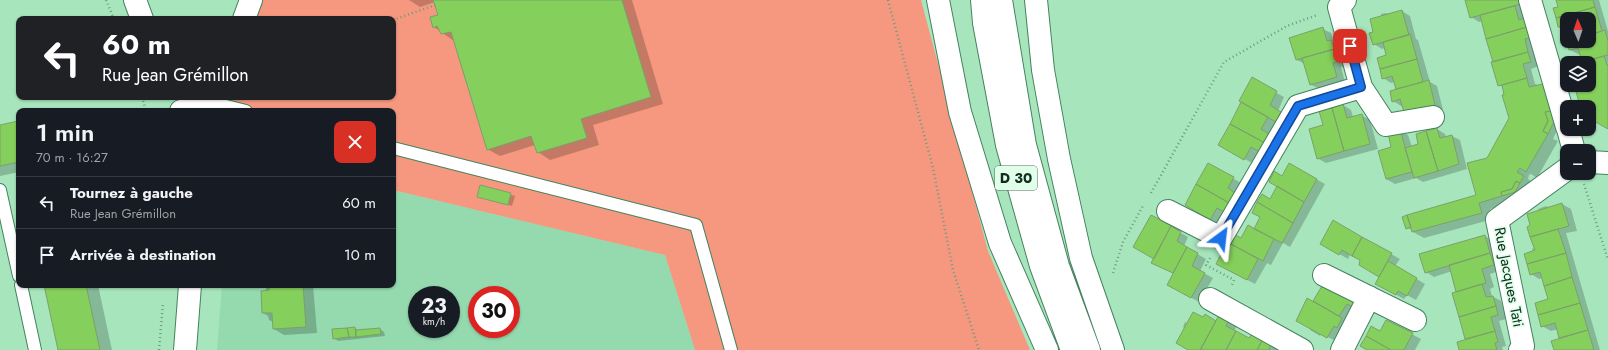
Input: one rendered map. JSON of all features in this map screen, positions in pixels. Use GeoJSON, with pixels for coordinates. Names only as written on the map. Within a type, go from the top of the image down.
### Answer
{"type":"FeatureCollection","features":[{"type":"Feature","properties":{"kind":"main road"},"geometry":{"type":"LineString","coordinates":[[135,0],[141,16]]}},
{"type":"Feature","properties":{"kind":"main road"},"geometry":{"type":"LineString","coordinates":[[245,16],[251,0]]}},
{"type":"Feature","properties":{"kind":"main road"},"geometry":{"type":"LineString","coordinates":[[938,0],[960,112],[1000,243],[1047,350]]}},
{"type":"Feature","properties":{"kind":"main road","name":"D 30"},"geometry":{"type":"LineString","coordinates":[[982,0],[984,23],[1008,145],[1041,266],[1072,350]]}},
{"type":"Feature","properties":{"kind":"main road","name":"D 30"},"geometry":{"type":"LineString","coordinates":[[1001,0],[1025,145],[1058,266],[1089,350]]}},
{"type":"Feature","properties":{"kind":"main road"},"geometry":{"type":"LineString","coordinates":[[1036,0],[1044,70],[1059,159],[1080,258],[1112,350]]}},
{"type":"Feature","properties":{"kind":"main road"},"geometry":{"type":"LineString","coordinates":[[1043,0],[1044,70]]}},
{"type":"Feature","properties":{"kind":"main road"},"geometry":{"type":"LineString","coordinates":[[1530,0],[1560,104]]}},
{"type":"Feature","properties":{"kind":"main road"},"geometry":{"type":"LineString","coordinates":[[1342,3],[1361,87],[1386,125],[1433,117]]}},
{"type":"Feature","properties":{"kind":"main road"},"geometry":{"type":"LineString","coordinates":[[1168,211],[1221,238],[1298,106],[1361,87]]}},
{"type":"Feature","properties":{"kind":"main road"},"geometry":{"type":"LineString","coordinates":[[188,108],[208,100]]}},
{"type":"Feature","properties":{"kind":"main road"},"geometry":{"type":"LineString","coordinates":[[1596,166],[1608,163]]}},
{"type":"Feature","properties":{"kind":"main road","name":"Rue Jacques Tati"},"geometry":{"type":"LineString","coordinates":[[1523,349],[1498,220],[1565,180]]}},
{"type":"Feature","properties":{"kind":"main road"},"geometry":{"type":"LineString","coordinates":[[1324,275],[1415,320]]}},
{"type":"Feature","properties":{"kind":"main road"},"geometry":{"type":"LineString","coordinates":[[185,350],[190,288]]}},
{"type":"Feature","properties":{"kind":"main road"},"geometry":{"type":"LineString","coordinates":[[1342,350],[1369,297]]}},
{"type":"Feature","properties":{"kind":"main road"},"geometry":{"type":"LineString","coordinates":[[1216,302],[1302,350]]}},
{"type":"Feature","properties":{"kind":"lane"},"geometry":{"type":"LineString","coordinates":[[214,100],[237,108]]}},
{"type":"Feature","properties":{"kind":"lane"},"geometry":{"type":"LineString","coordinates":[[396,149],[696,224],[731,350]]}},
{"type":"Feature","properties":{"kind":"lane"},"geometry":{"type":"LineString","coordinates":[[0,190],[16,262]]}},
{"type":"Feature","properties":{"kind":"lane"},"geometry":{"type":"LineString","coordinates":[[22,288],[35,350]]}},
{"type":"Feature","properties":{"kind":"path"},"geometry":{"type":"LineString","coordinates":[[106,0],[113,16]]}},
{"type":"Feature","properties":{"kind":"path"},"geometry":{"type":"LineString","coordinates":[[888,0],[933,168],[953,270],[979,350]]}},
{"type":"Feature","properties":{"kind":"path"},"geometry":{"type":"LineString","coordinates":[[1149,196],[1224,62],[1287,26],[1342,3]]}},
{"type":"Feature","properties":{"kind":"path"},"geometry":{"type":"LineString","coordinates":[[396,19],[435,4]]}},
{"type":"Feature","properties":{"kind":"path"},"geometry":{"type":"LineString","coordinates":[[1583,180],[1608,260]]}},
{"type":"Feature","properties":{"kind":"path"},"geometry":{"type":"LineString","coordinates":[[1113,273],[1123,242],[1146,202]]}},
{"type":"Feature","properties":{"kind":"path"},"geometry":{"type":"LineString","coordinates":[[1216,302],[1234,280],[1206,265],[1221,238]]}},
{"type":"Feature","properties":{"kind":"path"},"geometry":{"type":"LineString","coordinates":[[159,350],[163,299]]}},
{"type":"Feature","properties":{"kind":"shaded area"},"geometry":{"type":"Polygon","coordinates":[[[260,0],[921,0],[988,251],[1030,350],[695,350],[665,255],[396,191],[396,108],[228,108],[228,100],[396,100],[396,16],[255,16],[260,0]]]}},
{"type":"Feature","properties":{"kind":"shaded area"},"geometry":{"type":"Polygon","coordinates":[[[396,191],[665,255],[695,350],[217,350],[222,288],[396,288],[396,191]]]}},
{"type":"Feature","properties":{"kind":"building"},"geometry":{"type":"Polygon","coordinates":[[[433,0],[622,0],[651,97],[581,119],[587,138],[537,153],[531,136],[487,150],[451,32],[441,34],[437,26],[433,28],[430,17],[438,15],[433,0]]]}},
{"type":"Feature","properties":{"kind":"building"},"geometry":{"type":"Polygon","coordinates":[[[1465,0],[1519,0],[1520,4],[1470,18],[1465,0]]]}},
{"type":"Feature","properties":{"kind":"building"},"geometry":{"type":"Polygon","coordinates":[[[1556,0],[1593,0],[1595,7],[1577,12],[1560,12],[1560,17],[1556,18],[1553,8],[1558,7],[1556,0]]]}},
{"type":"Feature","properties":{"kind":"building"},"geometry":{"type":"Polygon","coordinates":[[[1515,6],[1519,20],[1524,18],[1527,27],[1486,39],[1480,15],[1515,6]]]}},
{"type":"Feature","properties":{"kind":"building"},"geometry":{"type":"Polygon","coordinates":[[[1595,7],[1602,31],[1596,33],[1596,12],[1577,12],[1595,7]]]}},
{"type":"Feature","properties":{"kind":"building"},"geometry":{"type":"Polygon","coordinates":[[[1402,10],[1409,35],[1373,45],[1369,33],[1373,32],[1370,19],[1402,10]]]}},
{"type":"Feature","properties":{"kind":"building"},"geometry":{"type":"Polygon","coordinates":[[[1560,17],[1560,27],[1558,27],[1556,18],[1560,17]]]}},
{"type":"Feature","properties":{"kind":"building"},"geometry":{"type":"Polygon","coordinates":[[[1323,27],[1327,41],[1331,40],[1334,49],[1296,60],[1289,38],[1323,27]]]}},
{"type":"Feature","properties":{"kind":"building"},"geometry":{"type":"Polygon","coordinates":[[[1527,27],[1530,38],[1525,39],[1528,52],[1493,62],[1486,39],[1527,27]]]}},
{"type":"Feature","properties":{"kind":"building"},"geometry":{"type":"Polygon","coordinates":[[[1605,30],[1608,41],[1608,55],[1596,58],[1596,56],[1580,56],[1578,48],[1596,48],[1596,33],[1605,30]]]}},
{"type":"Feature","properties":{"kind":"building"},"geometry":{"type":"Polygon","coordinates":[[[1410,34],[1417,59],[1380,69],[1377,58],[1386,55],[1383,42],[1410,34]]]}},
{"type":"Feature","properties":{"kind":"building"},"geometry":{"type":"Polygon","coordinates":[[[1343,47],[1347,59],[1333,63],[1337,77],[1310,85],[1302,58],[1343,47]]]}},
{"type":"Feature","properties":{"kind":"building"},"geometry":{"type":"Polygon","coordinates":[[[1528,52],[1531,62],[1523,64],[1527,78],[1498,86],[1491,62],[1528,52]]]}},
{"type":"Feature","properties":{"kind":"building"},"geometry":{"type":"Polygon","coordinates":[[[1604,56],[1608,65],[1608,129],[1596,122],[1596,100],[1578,100],[1576,92],[1596,92],[1596,58],[1604,56]]]}},
{"type":"Feature","properties":{"kind":"building"},"geometry":{"type":"Polygon","coordinates":[[[1417,59],[1423,82],[1396,89],[1392,76],[1382,79],[1380,69],[1417,59]]]}},
{"type":"Feature","properties":{"kind":"building"},"geometry":{"type":"Polygon","coordinates":[[[1252,77],[1277,91],[1270,105],[1281,112],[1276,122],[1239,101],[1252,77]]]}},
{"type":"Feature","properties":{"kind":"building"},"geometry":{"type":"Polygon","coordinates":[[[1527,78],[1529,87],[1543,84],[1551,111],[1545,112],[1548,121],[1543,131],[1548,134],[1526,172],[1520,168],[1517,172],[1524,176],[1520,183],[1516,181],[1512,189],[1501,192],[1502,196],[1479,203],[1482,213],[1412,232],[1407,215],[1476,195],[1467,163],[1487,158],[1509,118],[1502,95],[1504,95],[1502,85],[1527,78]]]}},
{"type":"Feature","properties":{"kind":"building"},"geometry":{"type":"Polygon","coordinates":[[[1429,80],[1435,105],[1404,112],[1400,99],[1392,102],[1390,91],[1429,80]]]}},
{"type":"Feature","properties":{"kind":"building"},"geometry":{"type":"Polygon","coordinates":[[[1241,102],[1268,117],[1261,129],[1269,134],[1265,143],[1230,124],[1241,102]]]}},
{"type":"Feature","properties":{"kind":"building"},"geometry":{"type":"Polygon","coordinates":[[[1343,104],[1347,118],[1362,114],[1370,144],[1344,151],[1332,108],[1343,104]]]}},
{"type":"Feature","properties":{"kind":"building"},"geometry":{"type":"Polygon","coordinates":[[[1332,108],[1344,151],[1317,159],[1309,129],[1323,125],[1319,111],[1332,108]]]}},
{"type":"Feature","properties":{"kind":"building"},"geometry":{"type":"Polygon","coordinates":[[[1551,111],[1554,122],[1548,134],[1543,131],[1548,121],[1545,112],[1551,111]]]}},
{"type":"Feature","properties":{"kind":"building"},"geometry":{"type":"Polygon","coordinates":[[[16,121],[16,163],[0,166],[0,125],[16,121]]]}},
{"type":"Feature","properties":{"kind":"building"},"geometry":{"type":"Polygon","coordinates":[[[1230,124],[1265,143],[1260,152],[1251,147],[1244,160],[1218,145],[1230,124]]]}},
{"type":"Feature","properties":{"kind":"building"},"geometry":{"type":"Polygon","coordinates":[[[1437,128],[1440,138],[1452,135],[1459,164],[1438,171],[1426,131],[1437,128]]]}},
{"type":"Feature","properties":{"kind":"building"},"geometry":{"type":"Polygon","coordinates":[[[1400,129],[1412,172],[1386,179],[1378,151],[1391,147],[1388,133],[1400,129]]]}},
{"type":"Feature","properties":{"kind":"building"},"geometry":{"type":"Polygon","coordinates":[[[1426,131],[1438,171],[1414,178],[1405,148],[1418,144],[1416,134],[1426,131]]]}},
{"type":"Feature","properties":{"kind":"building"},"geometry":{"type":"Polygon","coordinates":[[[1208,163],[1234,177],[1228,188],[1236,194],[1231,204],[1196,184],[1208,163]]]}},
{"type":"Feature","properties":{"kind":"building"},"geometry":{"type":"Polygon","coordinates":[[[1289,163],[1317,179],[1304,202],[1269,182],[1274,171],[1282,176],[1289,163]]]}},
{"type":"Feature","properties":{"kind":"building"},"geometry":{"type":"Polygon","coordinates":[[[1516,181],[1520,183],[1515,192],[1502,196],[1501,192],[1512,189],[1516,181]]]}},
{"type":"Feature","properties":{"kind":"building"},"geometry":{"type":"Polygon","coordinates":[[[1196,184],[1231,204],[1226,213],[1217,208],[1210,220],[1185,205],[1196,184]]]}},
{"type":"Feature","properties":{"kind":"building"},"geometry":{"type":"Polygon","coordinates":[[[480,185],[511,193],[508,205],[477,197],[480,185]]]}},
{"type":"Feature","properties":{"kind":"building"},"geometry":{"type":"Polygon","coordinates":[[[1277,186],[1304,202],[1293,223],[1257,202],[1262,194],[1270,199],[1277,186]]]}},
{"type":"Feature","properties":{"kind":"building"},"geometry":{"type":"Polygon","coordinates":[[[1257,202],[1293,223],[1282,243],[1254,229],[1260,217],[1252,213],[1257,202]]]}},
{"type":"Feature","properties":{"kind":"building"},"geometry":{"type":"Polygon","coordinates":[[[1562,203],[1569,226],[1530,237],[1527,227],[1530,225],[1527,214],[1562,203]]]}},
{"type":"Feature","properties":{"kind":"building"},"geometry":{"type":"Polygon","coordinates":[[[1151,215],[1163,221],[1164,218],[1172,224],[1154,259],[1133,247],[1151,215]]]}},
{"type":"Feature","properties":{"kind":"building"},"geometry":{"type":"Polygon","coordinates":[[[1407,215],[1411,227],[1406,229],[1402,217],[1407,215]]]}},
{"type":"Feature","properties":{"kind":"building"},"geometry":{"type":"Polygon","coordinates":[[[1333,220],[1362,237],[1352,256],[1342,250],[1339,255],[1320,244],[1333,220]]]}},
{"type":"Feature","properties":{"kind":"building"},"geometry":{"type":"Polygon","coordinates":[[[1248,225],[1274,239],[1263,261],[1227,242],[1232,233],[1241,238],[1248,225]]]}},
{"type":"Feature","properties":{"kind":"building"},"geometry":{"type":"Polygon","coordinates":[[[1171,226],[1181,232],[1177,241],[1187,247],[1173,273],[1151,263],[1171,226]]]}},
{"type":"Feature","properties":{"kind":"building"},"geometry":{"type":"Polygon","coordinates":[[[1558,229],[1566,253],[1527,264],[1524,254],[1535,250],[1530,237],[1558,229]]]}},
{"type":"Feature","properties":{"kind":"building"},"geometry":{"type":"Polygon","coordinates":[[[1485,235],[1490,253],[1425,273],[1419,254],[1485,235]]]}},
{"type":"Feature","properties":{"kind":"building"},"geometry":{"type":"Polygon","coordinates":[[[1362,237],[1392,253],[1379,277],[1359,265],[1360,260],[1352,256],[1362,237]]]}},
{"type":"Feature","properties":{"kind":"building"},"geometry":{"type":"Polygon","coordinates":[[[1224,240],[1258,259],[1247,280],[1216,264],[1222,252],[1219,250],[1224,240]]]}},
{"type":"Feature","properties":{"kind":"building"},"geometry":{"type":"Polygon","coordinates":[[[1187,247],[1198,253],[1192,266],[1205,273],[1191,298],[1167,285],[1187,247]]]}},
{"type":"Feature","properties":{"kind":"building"},"geometry":{"type":"Polygon","coordinates":[[[1490,253],[1494,265],[1482,269],[1486,283],[1456,292],[1449,265],[1490,253]]]}},
{"type":"Feature","properties":{"kind":"building"},"geometry":{"type":"Polygon","coordinates":[[[1566,253],[1572,277],[1544,286],[1540,272],[1530,275],[1527,264],[1566,253]]]}},
{"type":"Feature","properties":{"kind":"building"},"geometry":{"type":"Polygon","coordinates":[[[1388,261],[1417,278],[1407,296],[1398,291],[1396,295],[1375,284],[1388,261]]]}},
{"type":"Feature","properties":{"kind":"building"},"geometry":{"type":"Polygon","coordinates":[[[1572,277],[1580,303],[1538,315],[1535,303],[1548,299],[1544,286],[1572,277]]]}},
{"type":"Feature","properties":{"kind":"building"},"geometry":{"type":"Polygon","coordinates":[[[1325,281],[1359,298],[1354,308],[1347,304],[1339,316],[1313,301],[1325,281]]]}},
{"type":"Feature","properties":{"kind":"building"},"geometry":{"type":"Polygon","coordinates":[[[1482,284],[1486,297],[1493,296],[1496,306],[1459,317],[1452,293],[1482,284]]]}},
{"type":"Feature","properties":{"kind":"building"},"geometry":{"type":"Polygon","coordinates":[[[45,288],[87,288],[100,350],[58,350],[45,288]]]}},
{"type":"Feature","properties":{"kind":"building"},"geometry":{"type":"Polygon","coordinates":[[[269,288],[303,288],[306,327],[273,329],[272,313],[262,313],[261,291],[269,290],[269,288]]]}},
{"type":"Feature","properties":{"kind":"building"},"geometry":{"type":"Polygon","coordinates":[[[1307,298],[1342,318],[1337,328],[1334,326],[1327,338],[1296,321],[1307,298]]]}},
{"type":"Feature","properties":{"kind":"building"},"geometry":{"type":"Polygon","coordinates":[[[1580,303],[1588,330],[1559,338],[1555,323],[1541,327],[1538,315],[1580,303]]]}},
{"type":"Feature","properties":{"kind":"building"},"geometry":{"type":"Polygon","coordinates":[[[1496,306],[1498,315],[1491,317],[1495,331],[1465,339],[1459,317],[1496,306]]]}},
{"type":"Feature","properties":{"kind":"building"},"geometry":{"type":"Polygon","coordinates":[[[1193,312],[1203,317],[1205,314],[1216,321],[1200,350],[1188,350],[1176,343],[1193,312]]]}},
{"type":"Feature","properties":{"kind":"building"},"geometry":{"type":"Polygon","coordinates":[[[1220,313],[1230,318],[1226,326],[1236,331],[1226,350],[1203,350],[1201,349],[1220,313]]]}},
{"type":"Feature","properties":{"kind":"building"},"geometry":{"type":"Polygon","coordinates":[[[1386,320],[1413,333],[1404,350],[1391,350],[1366,336],[1371,326],[1380,331],[1386,320]]]}},
{"type":"Feature","properties":{"kind":"building"},"geometry":{"type":"Polygon","coordinates":[[[355,327],[356,337],[349,337],[347,328],[355,327]]]}},
{"type":"Feature","properties":{"kind":"building"},"geometry":{"type":"Polygon","coordinates":[[[347,328],[349,337],[333,339],[332,329],[347,328]]]}},
{"type":"Feature","properties":{"kind":"building"},"geometry":{"type":"Polygon","coordinates":[[[380,328],[381,334],[356,337],[356,330],[380,328]]]}},
{"type":"Feature","properties":{"kind":"building"},"geometry":{"type":"Polygon","coordinates":[[[1588,330],[1594,350],[1554,350],[1551,341],[1588,330]]]}},
{"type":"Feature","properties":{"kind":"building"},"geometry":{"type":"Polygon","coordinates":[[[1236,331],[1249,338],[1254,331],[1264,337],[1257,350],[1226,350],[1236,331]]]}},
{"type":"Feature","properties":{"kind":"building"},"geometry":{"type":"Polygon","coordinates":[[[1495,331],[1498,342],[1495,343],[1497,350],[1459,350],[1457,342],[1495,331]]]}},
{"type":"Feature","properties":{"kind":"building"},"geometry":{"type":"Polygon","coordinates":[[[1366,336],[1391,350],[1367,350],[1360,346],[1366,336]]]}},
{"type":"Feature","properties":{"kind":"building"},"geometry":{"type":"Polygon","coordinates":[[[1264,337],[1272,341],[1270,350],[1257,350],[1264,337]]]}},
{"type":"Feature","properties":{"kind":"route"},"geometry":{"type":"LineString","coordinates":[[1221,238],[1298,106],[1361,87],[1350,46]]}}]}
